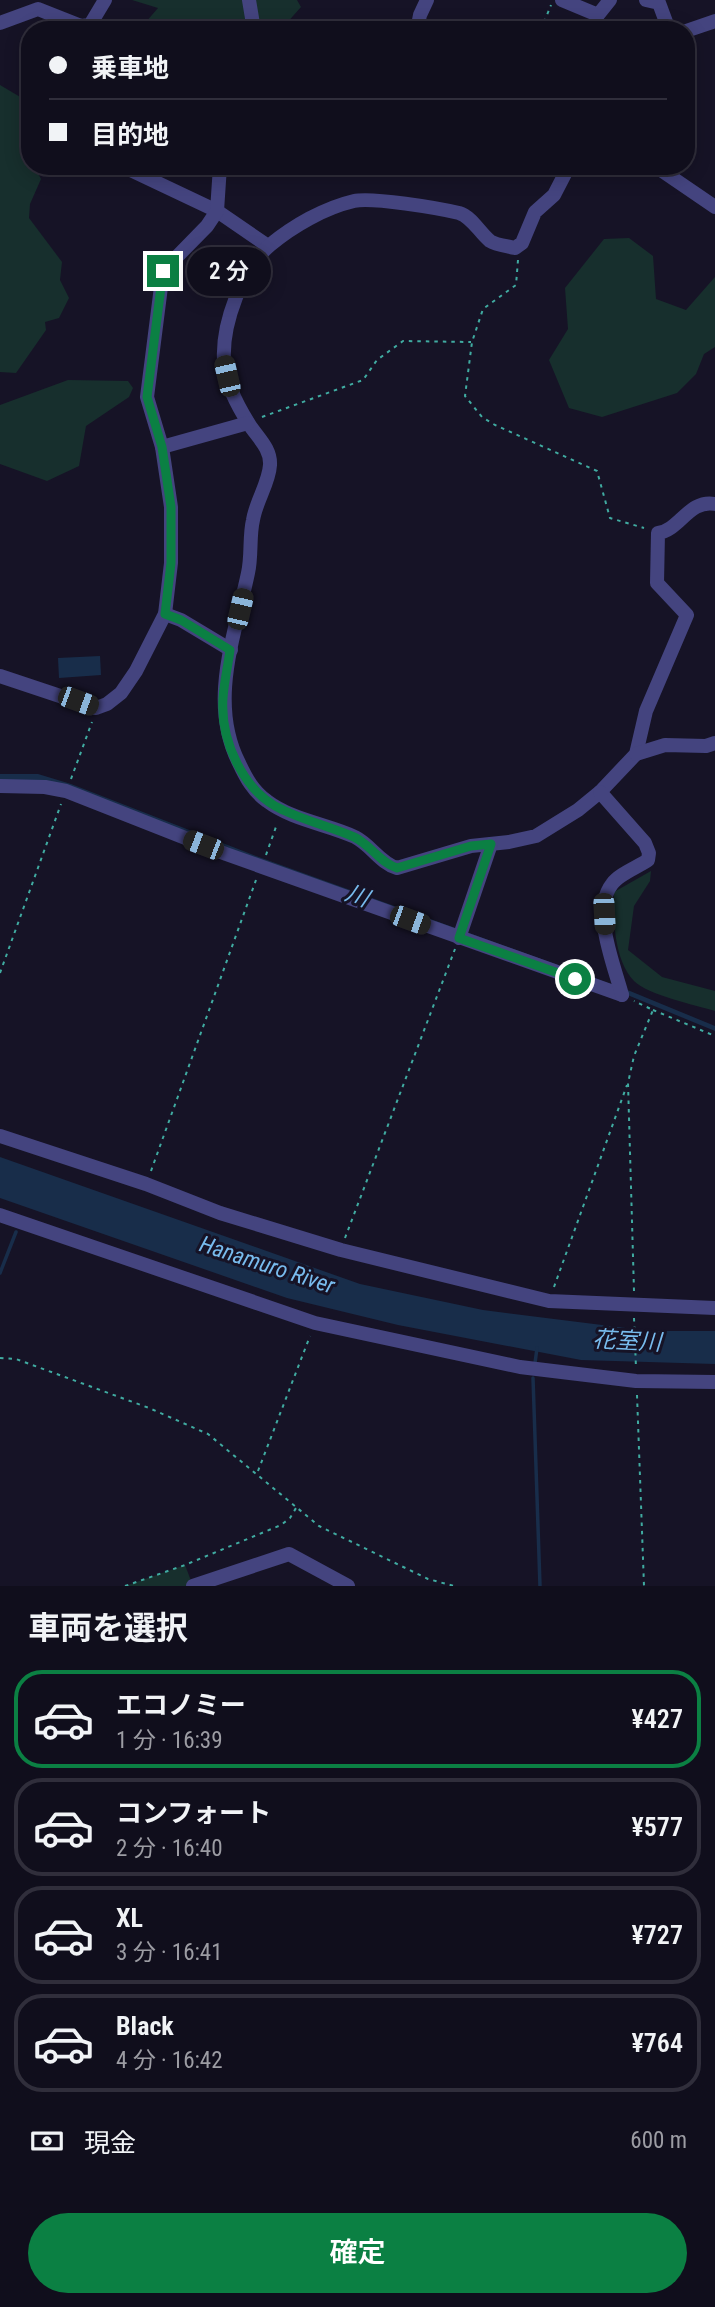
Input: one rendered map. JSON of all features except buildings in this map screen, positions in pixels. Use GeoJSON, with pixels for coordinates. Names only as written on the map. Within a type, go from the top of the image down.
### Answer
{"type":"FeatureCollection","features":[{"type":"Feature","properties":{"kind":"street"},"geometry":{"type":"LineString","coordinates":[[92,21],[105,0]]}},
{"type":"Feature","properties":{"kind":"street"},"geometry":{"type":"LineString","coordinates":[[249,0],[252,21]]}},
{"type":"Feature","properties":{"kind":"street"},"geometry":{"type":"LineString","coordinates":[[419,21],[427,0]]}},
{"type":"Feature","properties":{"kind":"street"},"geometry":{"type":"LineString","coordinates":[[562,0],[598,15],[610,0]]}},
{"type":"Feature","properties":{"kind":"street"},"geometry":{"type":"LineString","coordinates":[[657,1],[665,21]]}},
{"type":"Feature","properties":{"kind":"street"},"geometry":{"type":"LineString","coordinates":[[0,23],[38,9],[68,21]]}},
{"type":"Feature","properties":{"kind":"street"},"geometry":{"type":"LineString","coordinates":[[695,28],[715,21]]}},
{"type":"Feature","properties":{"kind":"street"},"geometry":{"type":"LineString","coordinates":[[140,175],[217,211],[268,246]]}},
{"type":"Feature","properties":{"kind":"street"},"geometry":{"type":"LineString","coordinates":[[0,677],[96,708],[107,704],[121,692],[136,671],[165,614],[171,563],[171,507],[162,447],[147,397],[163,271],[207,226],[217,211],[219,175]]}},
{"type":"Feature","properties":{"kind":"street"},"geometry":{"type":"LineString","coordinates":[[564,175],[554,195],[535,212],[522,243],[515,248],[491,242],[463,214],[356,201],[328,210],[298,225],[268,246],[243,283],[225,333],[224,362],[230,391],[269,452],[270,466],[253,519],[249,568],[230,650],[223,700],[226,728],[233,751],[249,785],[267,801],[283,810],[357,838],[389,866],[397,868],[471,846],[536,836],[578,810],[600,792],[636,754],[665,745],[706,746],[715,743]]}},
{"type":"Feature","properties":{"kind":"street"},"geometry":{"type":"LineString","coordinates":[[668,175],[715,207]]}},
{"type":"Feature","properties":{"kind":"street"},"geometry":{"type":"LineString","coordinates":[[162,447],[248,423]]}},
{"type":"Feature","properties":{"kind":"street"},"geometry":{"type":"LineString","coordinates":[[636,754],[646,711],[687,615],[657,583],[658,533],[667,531],[688,511],[707,502],[715,504]]}},
{"type":"Feature","properties":{"kind":"street"},"geometry":{"type":"LineString","coordinates":[[165,614],[181,620],[230,650]]}},
{"type":"Feature","properties":{"kind":"street"},"geometry":{"type":"LineString","coordinates":[[0,786],[45,787],[66,791],[261,866],[622,995]]}},
{"type":"Feature","properties":{"kind":"street"},"geometry":{"type":"LineString","coordinates":[[600,792],[645,843],[649,853],[648,860],[613,881],[603,899],[604,929],[622,995]]}},
{"type":"Feature","properties":{"kind":"street"},"geometry":{"type":"LineString","coordinates":[[459,938],[491,844]]}},
{"type":"Feature","properties":{"kind":"street"},"geometry":{"type":"LineString","coordinates":[[0,1136],[146,1184],[220,1213],[341,1250],[549,1301],[715,1308]]}},
{"type":"Feature","properties":{"kind":"street"},"geometry":{"type":"LineString","coordinates":[[0,1215],[315,1323],[520,1367],[636,1381],[715,1382]]}},
{"type":"Feature","properties":{"kind":"street"},"geometry":{"type":"LineString","coordinates":[[193,1586],[289,1553],[348,1586]]}},
{"type":"Feature","properties":{"kind":"path"},"geometry":{"type":"LineString","coordinates":[[543,21],[553,0]]}},
{"type":"Feature","properties":{"kind":"path"},"geometry":{"type":"LineString","coordinates":[[519,245],[516,285],[483,309],[472,342],[465,396],[481,417],[597,471],[610,518],[658,533]]}},
{"type":"Feature","properties":{"kind":"path"},"geometry":{"type":"LineString","coordinates":[[248,423],[363,380],[377,360],[403,341],[472,342]]}},
{"type":"Feature","properties":{"kind":"path"},"geometry":{"type":"LineString","coordinates":[[0,973],[89,734],[96,708]]}},
{"type":"Feature","properties":{"kind":"path"},"geometry":{"type":"LineString","coordinates":[[146,1184],[283,810]]}},
{"type":"Feature","properties":{"kind":"path"},"geometry":{"type":"LineString","coordinates":[[341,1250],[459,938]]}},
{"type":"Feature","properties":{"kind":"path"},"geometry":{"type":"LineString","coordinates":[[622,995],[715,1036]]}},
{"type":"Feature","properties":{"kind":"path"},"geometry":{"type":"LineString","coordinates":[[549,1301],[628,1083],[634,1056],[653,1010]]}},
{"type":"Feature","properties":{"kind":"path"},"geometry":{"type":"LineString","coordinates":[[628,1083],[644,1586]]}},
{"type":"Feature","properties":{"kind":"path"},"geometry":{"type":"LineString","coordinates":[[257,1472],[315,1323]]}},
{"type":"Feature","properties":{"kind":"path"},"geometry":{"type":"LineString","coordinates":[[0,1358],[16,1359],[149,1408],[208,1434],[319,1526],[428,1579],[454,1586]]}},
{"type":"Feature","properties":{"kind":"path"},"geometry":{"type":"LineString","coordinates":[[125,1586],[185,1565],[281,1525],[297,1507]]}},
{"type":"Feature","properties":{"kind":"green space"},"geometry":{"type":"Polygon","coordinates":[[[132,0],[297,0],[301,7],[289,21],[147,21],[158,8],[132,0]]]}},
{"type":"Feature","properties":{"kind":"green space"},"geometry":{"type":"Polygon","coordinates":[[[0,85],[21,97],[21,175],[39,175],[41,179],[30,204],[29,218],[62,262],[60,280],[69,298],[59,318],[45,322],[46,330],[16,373],[0,372],[0,85]]]}},
{"type":"Feature","properties":{"kind":"green space"},"geometry":{"type":"Polygon","coordinates":[[[629,238],[653,256],[656,299],[686,310],[715,277],[715,347],[704,354],[696,374],[677,393],[602,417],[569,408],[549,360],[568,329],[565,288],[604,239],[629,238]]]}},
{"type":"Feature","properties":{"kind":"green space"},"geometry":{"type":"Polygon","coordinates":[[[68,380],[128,381],[133,388],[129,397],[86,426],[79,466],[47,481],[0,464],[0,405],[68,380]]]}},
{"type":"Feature","properties":{"kind":"green space"},"geometry":{"type":"Polygon","coordinates":[[[651,871],[650,881],[634,906],[628,950],[662,977],[715,991],[715,1011],[684,1003],[641,986],[634,981],[622,962],[615,926],[614,892],[651,871]]]}},
{"type":"Feature","properties":{"kind":"green space"},"geometry":{"type":"Polygon","coordinates":[[[185,1565],[193,1586],[125,1586],[185,1565]]]}},
{"type":"Feature","properties":{"kind":"water"},"geometry":{"type":"Polygon","coordinates":[[[100,656],[101,675],[59,678],[58,658],[100,656]]]}},
{"type":"Feature","properties":{"kind":"water"},"geometry":{"type":"Polygon","coordinates":[[[0,774],[38,774],[71,784],[256,856],[630,991],[715,1026],[715,1031],[625,994],[69,790],[0,782],[0,774]]]}},
{"type":"Feature","properties":{"kind":"water"},"geometry":{"type":"Polygon","coordinates":[[[0,1157],[360,1284],[483,1310],[650,1331],[715,1331],[715,1364],[581,1360],[398,1325],[287,1298],[0,1198],[0,1157]]]}},
{"type":"Feature","properties":{"kind":"waterway"},"geometry":{"type":"LineString","coordinates":[[0,1273],[16,1232]]}},
{"type":"Feature","properties":{"kind":"waterway"},"geometry":{"type":"LineString","coordinates":[[535,1363],[537,1348]]}},
{"type":"Feature","properties":{"kind":"waterway"},"geometry":{"type":"LineString","coordinates":[[533,1378],[540,1586]]}},
{"type":"Feature","properties":{"kind":"route"},"geometry":{"type":"LineString","coordinates":[[163,271],[147,397],[162,447],[171,507],[171,563],[165,614],[181,620],[230,650],[223,700],[226,728],[233,751],[249,785],[267,801],[283,810],[357,838],[389,866],[397,868],[471,846],[491,844],[459,938],[575,979]]}},
{"type":"Feature","properties":{"kind":"water label","name":"川"},"geometry":{"type":"Point","coordinates":[357,896]}},
{"type":"Feature","properties":{"kind":"water label","name":"Hanamuro River"},"geometry":{"type":"Point","coordinates":[267,1265]}},
{"type":"Feature","properties":{"kind":"water label","name":"花室川"},"geometry":{"type":"Point","coordinates":[627,1341]}}]}
